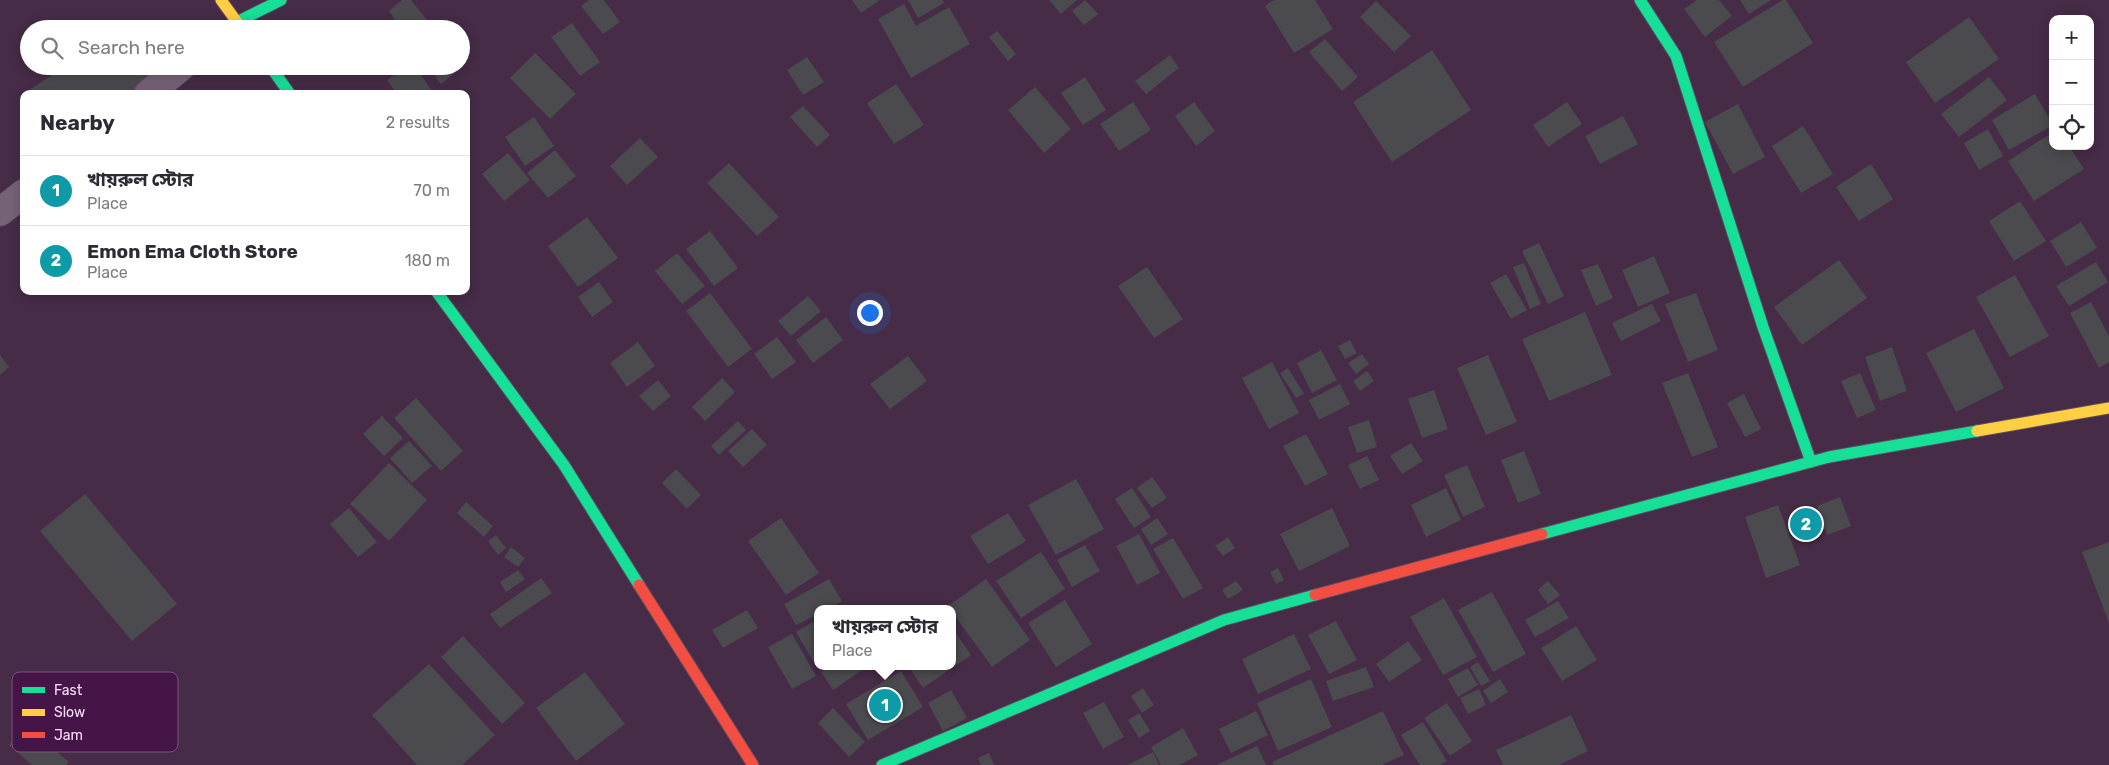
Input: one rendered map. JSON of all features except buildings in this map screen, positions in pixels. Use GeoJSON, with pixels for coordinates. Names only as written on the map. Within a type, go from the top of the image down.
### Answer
{"type":"FeatureCollection","features":[{"type":"Feature","properties":{"kind":"main road"},"geometry":{"type":"LineString","coordinates":[[221,0],[232,20]]}},
{"type":"Feature","properties":{"kind":"main road"},"geometry":{"type":"LineString","coordinates":[[247,20],[280,0]]}},
{"type":"Feature","properties":{"kind":"main road"},"geometry":{"type":"LineString","coordinates":[[1640,0],[1676,56],[1763,327],[1811,462]]}},
{"type":"Feature","properties":{"kind":"main road"},"geometry":{"type":"LineString","coordinates":[[276,75],[287,90]]}},
{"type":"Feature","properties":{"kind":"main road"},"geometry":{"type":"LineString","coordinates":[[439,295],[564,465],[753,765]]}},
{"type":"Feature","properties":{"kind":"main road"},"geometry":{"type":"LineString","coordinates":[[882,765],[1224,620],[1811,462],[2109,408]]}},
{"type":"Feature","properties":{"kind":"street"},"geometry":{"type":"LineString","coordinates":[[153,90],[171,75]]}},
{"type":"Feature","properties":{"kind":"street"},"geometry":{"type":"LineString","coordinates":[[0,212],[20,196]]}},
{"type":"Feature","properties":{"kind":"traffic: fast"},"geometry":{"type":"LineString","coordinates":[[241,20],[281,0]]}},
{"type":"Feature","properties":{"kind":"traffic: fast"},"geometry":{"type":"LineString","coordinates":[[1640,0],[1676,56],[1763,327],[1811,462]]}},
{"type":"Feature","properties":{"kind":"traffic: fast"},"geometry":{"type":"LineString","coordinates":[[276,75],[287,90]]}},
{"type":"Feature","properties":{"kind":"traffic: fast"},"geometry":{"type":"LineString","coordinates":[[439,295],[564,465],[639,585]]}},
{"type":"Feature","properties":{"kind":"traffic: fast"},"geometry":{"type":"LineString","coordinates":[[1542,534],[1829,457],[1977,431]]}},
{"type":"Feature","properties":{"kind":"traffic: fast"},"geometry":{"type":"LineString","coordinates":[[882,765],[1224,620],[1315,595]]}},
{"type":"Feature","properties":{"kind":"traffic: slow"},"geometry":{"type":"LineString","coordinates":[[221,0],[235,20]]}},
{"type":"Feature","properties":{"kind":"traffic: slow"},"geometry":{"type":"LineString","coordinates":[[1977,431],[2109,408]]}},
{"type":"Feature","properties":{"kind":"traffic: jam"},"geometry":{"type":"LineString","coordinates":[[1315,595],[1542,534]]}},
{"type":"Feature","properties":{"kind":"traffic: jam"},"geometry":{"type":"LineString","coordinates":[[639,585],[753,765]]}},
{"type":"Feature","properties":{"kind":"place","name":"Emon Ema Cloth Store"},"geometry":{"type":"Point","coordinates":[1806,524]}},
{"type":"Feature","properties":{"kind":"place","name":"খায়রুল স্টোর"},"geometry":{"type":"Point","coordinates":[885,705]}}]}
